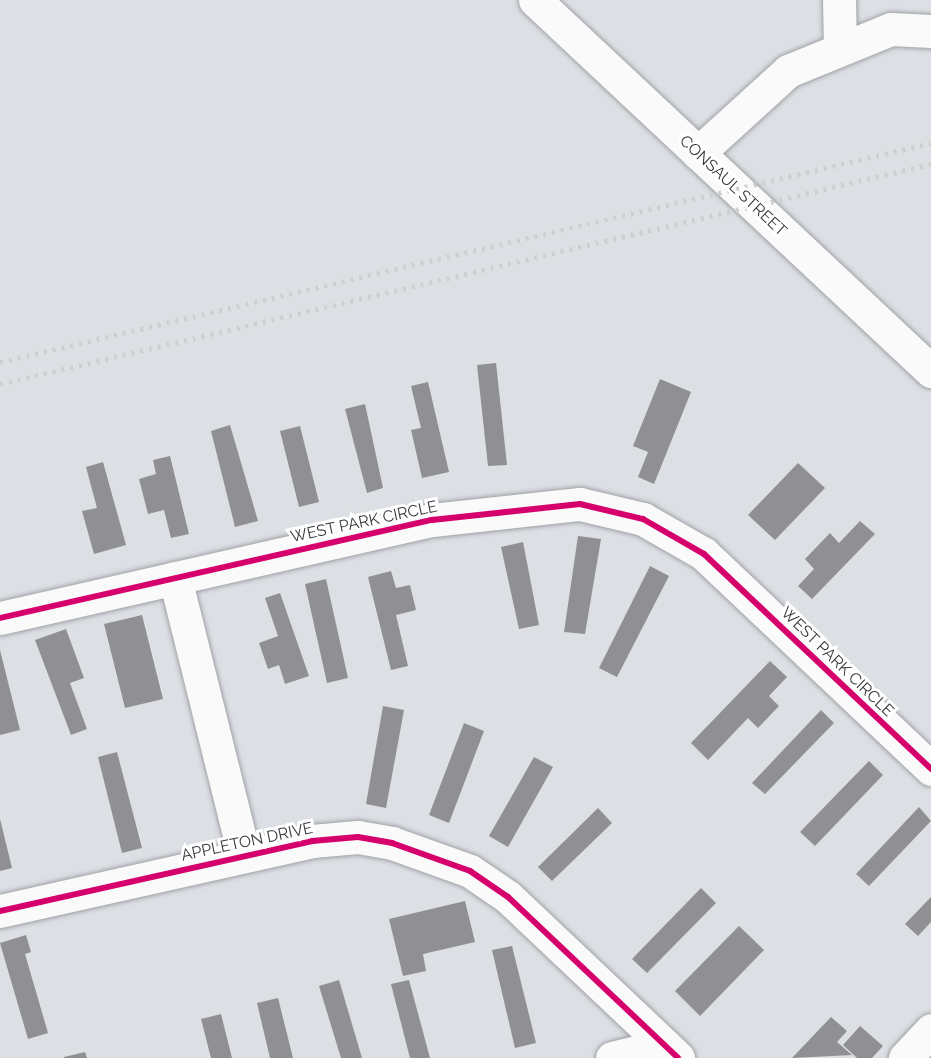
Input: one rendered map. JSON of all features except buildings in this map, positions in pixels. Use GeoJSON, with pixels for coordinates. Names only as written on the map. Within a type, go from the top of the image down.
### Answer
{"type":"FeatureCollection","features":[{"type":"Feature","properties":{"kind":"street","name":"CONSAUL STREET"},"geometry":{"type":"LineString","coordinates":[[535,0],[931,371]]}},
{"type":"Feature","properties":{"kind":"street"},"geometry":{"type":"LineString","coordinates":[[839,0],[840,49]]}},
{"type":"Feature","properties":{"kind":"street"},"geometry":{"type":"LineString","coordinates":[[698,153],[788,71],[891,29],[931,31]]}},
{"type":"Feature","properties":{"kind":"street","name":"WEST PARK CIRCLE"},"geometry":{"type":"LineString","coordinates":[[0,618],[432,520],[580,504],[643,519],[704,554],[931,770]]}},
{"type":"Feature","properties":{"kind":"street"},"geometry":{"type":"LineString","coordinates":[[175,578],[244,854]]}},
{"type":"Feature","properties":{"kind":"street","name":"APPLETON DRIVE"},"geometry":{"type":"LineString","coordinates":[[0,911],[244,854],[358,837],[421,850],[470,872],[508,897],[671,1052]]}},
{"type":"Feature","properties":{"kind":"street"},"geometry":{"type":"LineString","coordinates":[[905,1058],[931,1030]]}},
{"type":"Feature","properties":{"kind":"street"},"geometry":{"type":"LineString","coordinates":[[612,1058],[671,1052]]}},
{"type":"Feature","properties":{"kind":"railway"},"geometry":{"type":"LineString","coordinates":[[0,362],[931,143]]}},
{"type":"Feature","properties":{"kind":"railway"},"geometry":{"type":"LineString","coordinates":[[0,384],[931,164]]}},
{"type":"Feature","properties":{"kind":"cycle path"},"geometry":{"type":"LineString","coordinates":[[0,618],[432,520],[580,504],[643,519],[704,554],[931,769]]}},
{"type":"Feature","properties":{"kind":"cycle path"},"geometry":{"type":"LineString","coordinates":[[0,911],[312,841],[358,837],[392,843],[470,871],[508,897],[678,1058]]}}]}
